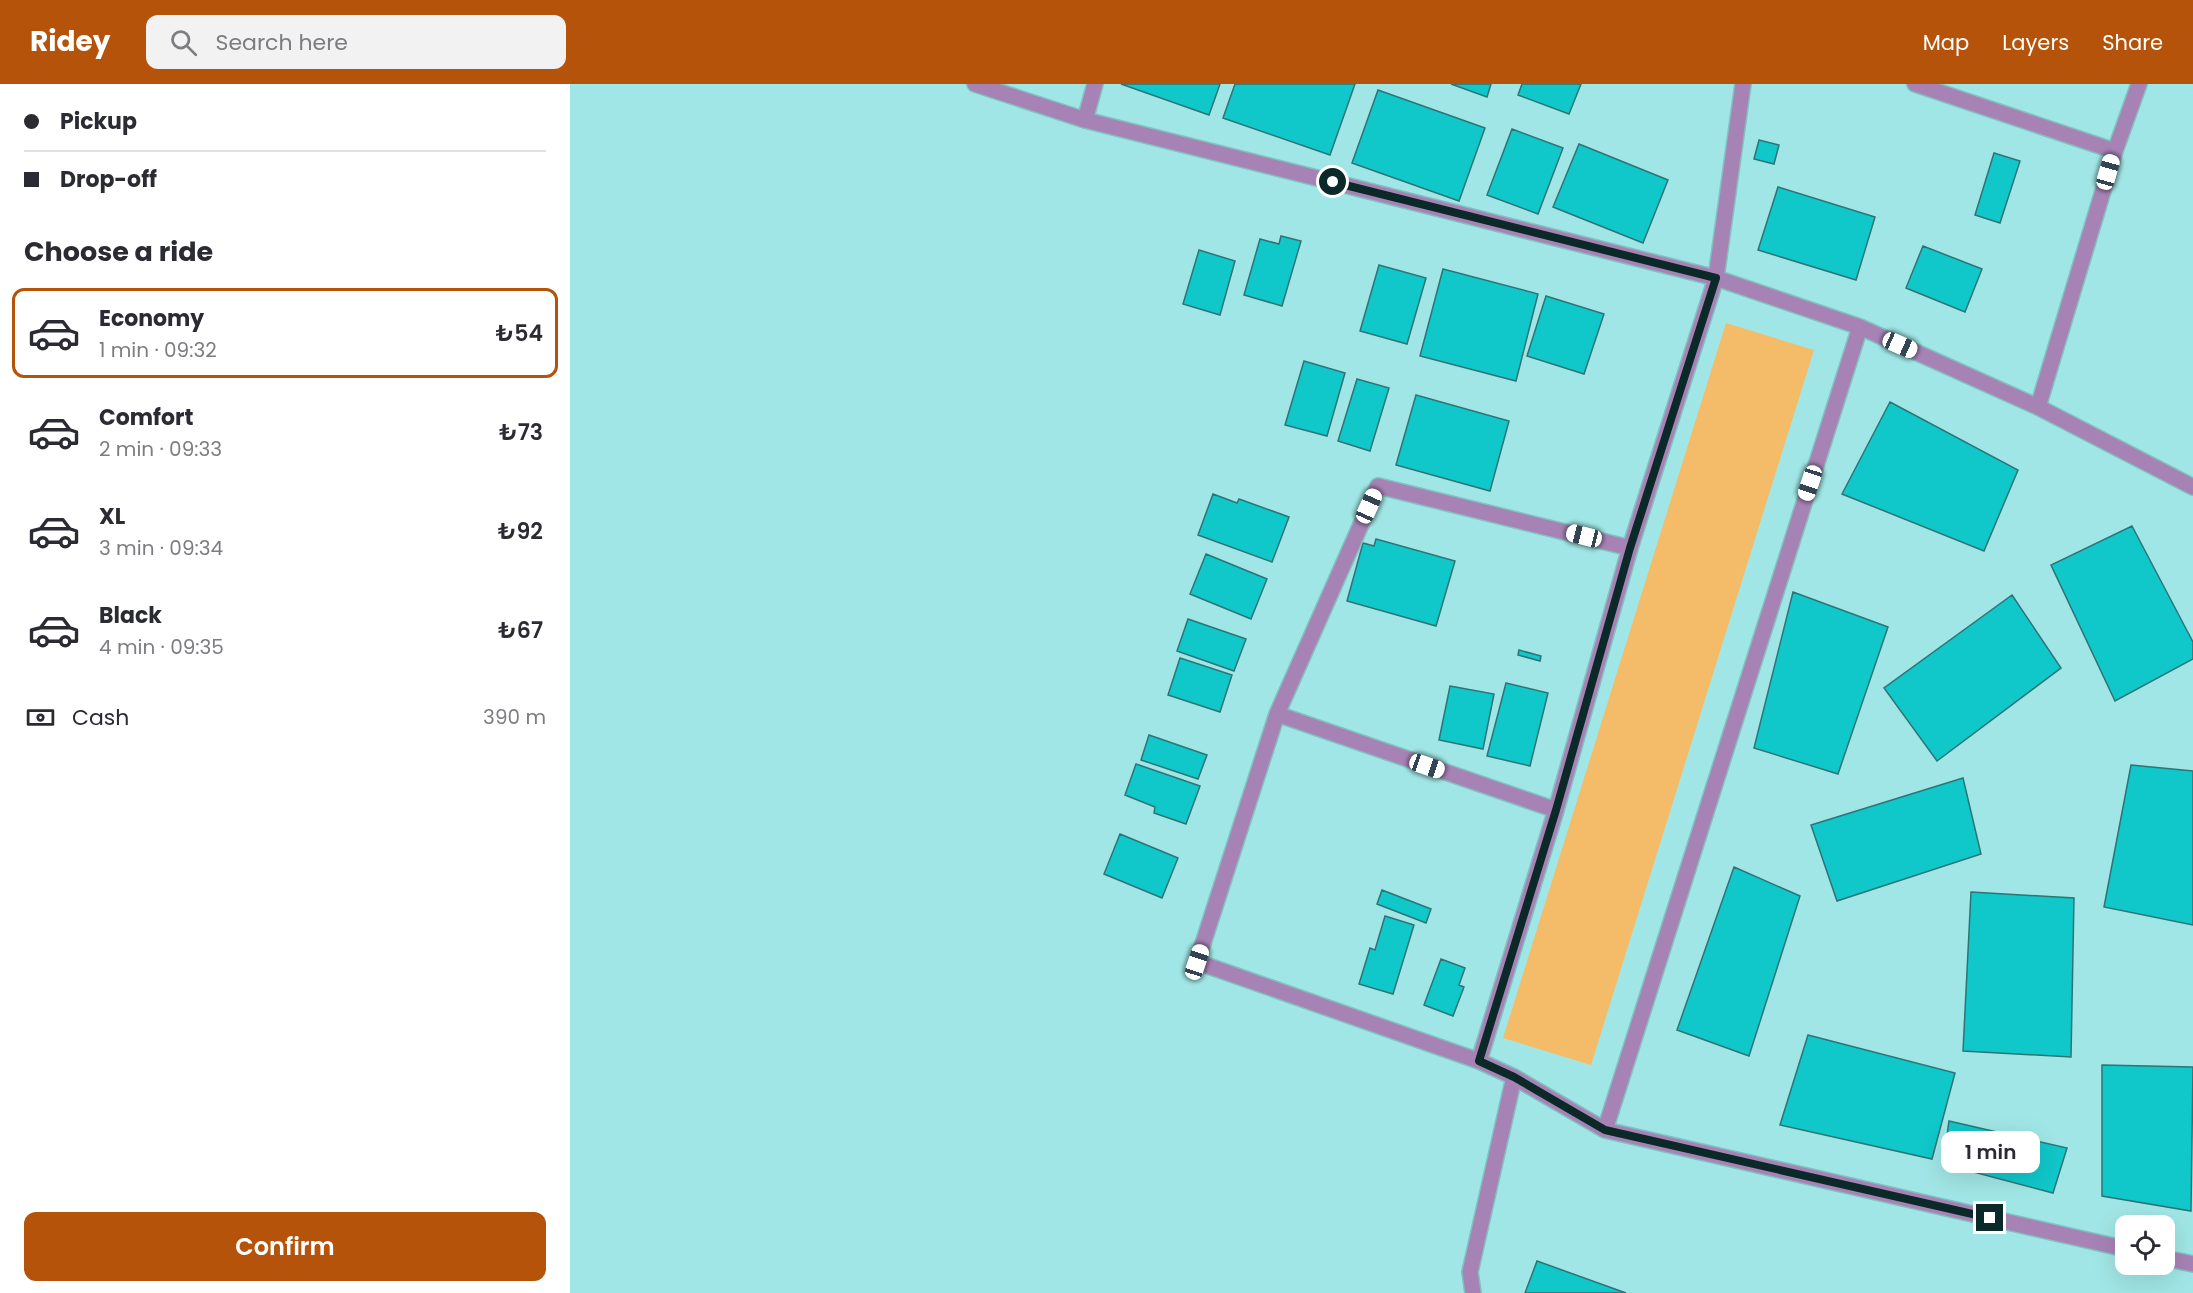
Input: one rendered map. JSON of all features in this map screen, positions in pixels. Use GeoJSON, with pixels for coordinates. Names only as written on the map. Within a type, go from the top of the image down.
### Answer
{"type":"FeatureCollection","features":[{"type":"Feature","properties":{"kind":"street"},"geometry":{"type":"LineString","coordinates":[[975,84],[1085,120],[1716,278],[1860,327],[2038,408],[2193,488]]}},
{"type":"Feature","properties":{"kind":"street"},"geometry":{"type":"LineString","coordinates":[[1085,120],[1095,84]]}},
{"type":"Feature","properties":{"kind":"street"},"geometry":{"type":"LineString","coordinates":[[1479,1061],[1556,810],[1630,548],[1716,278],[1743,84]]}},
{"type":"Feature","properties":{"kind":"street"},"geometry":{"type":"LineString","coordinates":[[1915,84],[2115,151]]}},
{"type":"Feature","properties":{"kind":"street"},"geometry":{"type":"LineString","coordinates":[[2038,408],[2115,151],[2139,84]]}},
{"type":"Feature","properties":{"kind":"street"},"geometry":{"type":"LineString","coordinates":[[1605,1130],[1860,327]]}},
{"type":"Feature","properties":{"kind":"street"},"geometry":{"type":"LineString","coordinates":[[1630,548],[1378,486],[1277,714],[1197,962],[1479,1061],[1514,1077],[1605,1130],[2115,1246]]}},
{"type":"Feature","properties":{"kind":"street"},"geometry":{"type":"LineString","coordinates":[[1277,714],[1556,810]]}},
{"type":"Feature","properties":{"kind":"street"},"geometry":{"type":"LineString","coordinates":[[1473,1293],[1470,1272],[1514,1077]]}},
{"type":"Feature","properties":{"kind":"street"},"geometry":{"type":"LineString","coordinates":[[2175,1260],[2193,1264]]}},
{"type":"Feature","properties":{"kind":"shaded area"},"geometry":{"type":"Polygon","coordinates":[[[1726,323],[1814,350],[1591,1065],[1503,1038],[1726,323]]]}},
{"type":"Feature","properties":{"kind":"building"},"geometry":{"type":"Polygon","coordinates":[[[1121,84],[1220,84],[1209,115],[1121,84]]]}},
{"type":"Feature","properties":{"kind":"building"},"geometry":{"type":"Polygon","coordinates":[[[1235,84],[1355,84],[1330,155],[1223,118],[1235,84]]]}},
{"type":"Feature","properties":{"kind":"building"},"geometry":{"type":"Polygon","coordinates":[[[1451,84],[1491,84],[1487,97],[1451,84]]]}},
{"type":"Feature","properties":{"kind":"building"},"geometry":{"type":"Polygon","coordinates":[[[1522,84],[1581,84],[1569,114],[1518,95],[1522,84]]]}},
{"type":"Feature","properties":{"kind":"building"},"geometry":{"type":"Polygon","coordinates":[[[1378,90],[1485,128],[1459,201],[1352,163],[1378,90]]]}},
{"type":"Feature","properties":{"kind":"building"},"geometry":{"type":"Polygon","coordinates":[[[1512,129],[1563,148],[1538,214],[1487,195],[1512,129]]]}},
{"type":"Feature","properties":{"kind":"building"},"geometry":{"type":"Polygon","coordinates":[[[1759,140],[1779,145],[1774,164],[1754,159],[1759,140]]]}},
{"type":"Feature","properties":{"kind":"building"},"geometry":{"type":"Polygon","coordinates":[[[1579,144],[1668,180],[1643,243],[1553,207],[1579,144]]]}},
{"type":"Feature","properties":{"kind":"building"},"geometry":{"type":"Polygon","coordinates":[[[1994,153],[2020,161],[2000,223],[1975,215],[1994,153]]]}},
{"type":"Feature","properties":{"kind":"building"},"geometry":{"type":"Polygon","coordinates":[[[1778,187],[1875,217],[1856,280],[1758,250],[1778,187]]]}},
{"type":"Feature","properties":{"kind":"building"},"geometry":{"type":"Polygon","coordinates":[[[1281,236],[1301,241],[1282,306],[1244,295],[1260,239],[1279,244],[1281,236]]]}},
{"type":"Feature","properties":{"kind":"building"},"geometry":{"type":"Polygon","coordinates":[[[1923,246],[1982,269],[1965,312],[1906,288],[1923,246]]]}},
{"type":"Feature","properties":{"kind":"building"},"geometry":{"type":"Polygon","coordinates":[[[1199,250],[1235,261],[1220,315],[1183,304],[1199,250]]]}},
{"type":"Feature","properties":{"kind":"building"},"geometry":{"type":"Polygon","coordinates":[[[1379,265],[1426,278],[1407,344],[1360,331],[1379,265]]]}},
{"type":"Feature","properties":{"kind":"building"},"geometry":{"type":"Polygon","coordinates":[[[1443,269],[1538,294],[1516,381],[1420,356],[1443,269]]]}},
{"type":"Feature","properties":{"kind":"building"},"geometry":{"type":"Polygon","coordinates":[[[1546,296],[1604,314],[1584,374],[1527,356],[1546,296]]]}},
{"type":"Feature","properties":{"kind":"building"},"geometry":{"type":"Polygon","coordinates":[[[1304,361],[1345,373],[1327,436],[1285,425],[1304,361]]]}},
{"type":"Feature","properties":{"kind":"building"},"geometry":{"type":"Polygon","coordinates":[[[1357,379],[1389,388],[1370,451],[1338,441],[1357,379]]]}},
{"type":"Feature","properties":{"kind":"building"},"geometry":{"type":"Polygon","coordinates":[[[1416,395],[1509,421],[1490,491],[1396,465],[1416,395]]]}},
{"type":"Feature","properties":{"kind":"building"},"geometry":{"type":"Polygon","coordinates":[[[1890,402],[2018,470],[1984,551],[1842,494],[1890,402]]]}},
{"type":"Feature","properties":{"kind":"building"},"geometry":{"type":"Polygon","coordinates":[[[1213,494],[1237,503],[1239,499],[1289,517],[1272,562],[1198,535],[1213,494]]]}},
{"type":"Feature","properties":{"kind":"building"},"geometry":{"type":"Polygon","coordinates":[[[2132,526],[2193,642],[2193,659],[2115,701],[2051,565],[2132,526]]]}},
{"type":"Feature","properties":{"kind":"building"},"geometry":{"type":"Polygon","coordinates":[[[1376,539],[1455,561],[1436,626],[1347,601],[1363,543],[1374,546],[1376,539]]]}},
{"type":"Feature","properties":{"kind":"building"},"geometry":{"type":"Polygon","coordinates":[[[1206,554],[1267,579],[1251,619],[1190,594],[1206,554]]]}},
{"type":"Feature","properties":{"kind":"building"},"geometry":{"type":"Polygon","coordinates":[[[1793,592],[1888,627],[1838,774],[1754,748],[1793,592]]]}},
{"type":"Feature","properties":{"kind":"building"},"geometry":{"type":"Polygon","coordinates":[[[2012,595],[2061,668],[1937,761],[1884,688],[2012,595]]]}},
{"type":"Feature","properties":{"kind":"building"},"geometry":{"type":"Polygon","coordinates":[[[1188,619],[1246,639],[1234,671],[1177,651],[1188,619]]]}},
{"type":"Feature","properties":{"kind":"building"},"geometry":{"type":"Polygon","coordinates":[[[1519,650],[1541,656],[1540,661],[1518,655],[1519,650]]]}},
{"type":"Feature","properties":{"kind":"building"},"geometry":{"type":"Polygon","coordinates":[[[1180,658],[1232,675],[1220,712],[1168,695],[1180,658]]]}},
{"type":"Feature","properties":{"kind":"building"},"geometry":{"type":"Polygon","coordinates":[[[1506,683],[1548,693],[1530,766],[1487,756],[1506,683]]]}},
{"type":"Feature","properties":{"kind":"building"},"geometry":{"type":"Polygon","coordinates":[[[1450,686],[1494,694],[1483,749],[1439,740],[1450,686]]]}},
{"type":"Feature","properties":{"kind":"building"},"geometry":{"type":"Polygon","coordinates":[[[1149,735],[1207,755],[1198,779],[1141,760],[1149,735]]]}},
{"type":"Feature","properties":{"kind":"building"},"geometry":{"type":"Polygon","coordinates":[[[1136,764],[1200,786],[1186,824],[1154,813],[1155,807],[1125,795],[1136,764]]]}},
{"type":"Feature","properties":{"kind":"building"},"geometry":{"type":"Polygon","coordinates":[[[2131,765],[2193,771],[2193,925],[2104,907],[2131,765]]]}},
{"type":"Feature","properties":{"kind":"building"},"geometry":{"type":"Polygon","coordinates":[[[1963,778],[1981,854],[1837,901],[1811,825],[1963,778]]]}},
{"type":"Feature","properties":{"kind":"building"},"geometry":{"type":"Polygon","coordinates":[[[1120,834],[1178,858],[1162,898],[1104,874],[1120,834]]]}},
{"type":"Feature","properties":{"kind":"building"},"geometry":{"type":"Polygon","coordinates":[[[1734,867],[1800,896],[1749,1056],[1677,1030],[1734,867]]]}},
{"type":"Feature","properties":{"kind":"building"},"geometry":{"type":"Polygon","coordinates":[[[1382,890],[1431,909],[1426,923],[1377,904],[1382,890]]]}},
{"type":"Feature","properties":{"kind":"building"},"geometry":{"type":"Polygon","coordinates":[[[1971,892],[2074,898],[2071,1057],[1963,1051],[1971,892]]]}},
{"type":"Feature","properties":{"kind":"building"},"geometry":{"type":"Polygon","coordinates":[[[1385,916],[1414,925],[1393,994],[1359,984],[1370,948],[1375,950],[1385,916]]]}},
{"type":"Feature","properties":{"kind":"building"},"geometry":{"type":"Polygon","coordinates":[[[1441,959],[1465,968],[1459,985],[1464,987],[1453,1016],[1424,1005],[1441,959]]]}},
{"type":"Feature","properties":{"kind":"building"},"geometry":{"type":"Polygon","coordinates":[[[1808,1035],[1955,1073],[1932,1159],[1780,1125],[1808,1035]]]}},
{"type":"Feature","properties":{"kind":"building"},"geometry":{"type":"Polygon","coordinates":[[[2102,1065],[2193,1067],[2191,1211],[2102,1196],[2102,1065]]]}},
{"type":"Feature","properties":{"kind":"building"},"geometry":{"type":"Polygon","coordinates":[[[1949,1121],[2067,1148],[2053,1193],[1943,1164],[1949,1121]]]}},
{"type":"Feature","properties":{"kind":"building"},"geometry":{"type":"Polygon","coordinates":[[[1537,1261],[1626,1293],[1525,1293],[1537,1261]]]}},
{"type":"Feature","properties":{"kind":"route"},"geometry":{"type":"LineString","coordinates":[[1333,182],[1716,278],[1630,548],[1556,810],[1479,1061],[1514,1077],[1605,1130],[1990,1218]]}}]}
